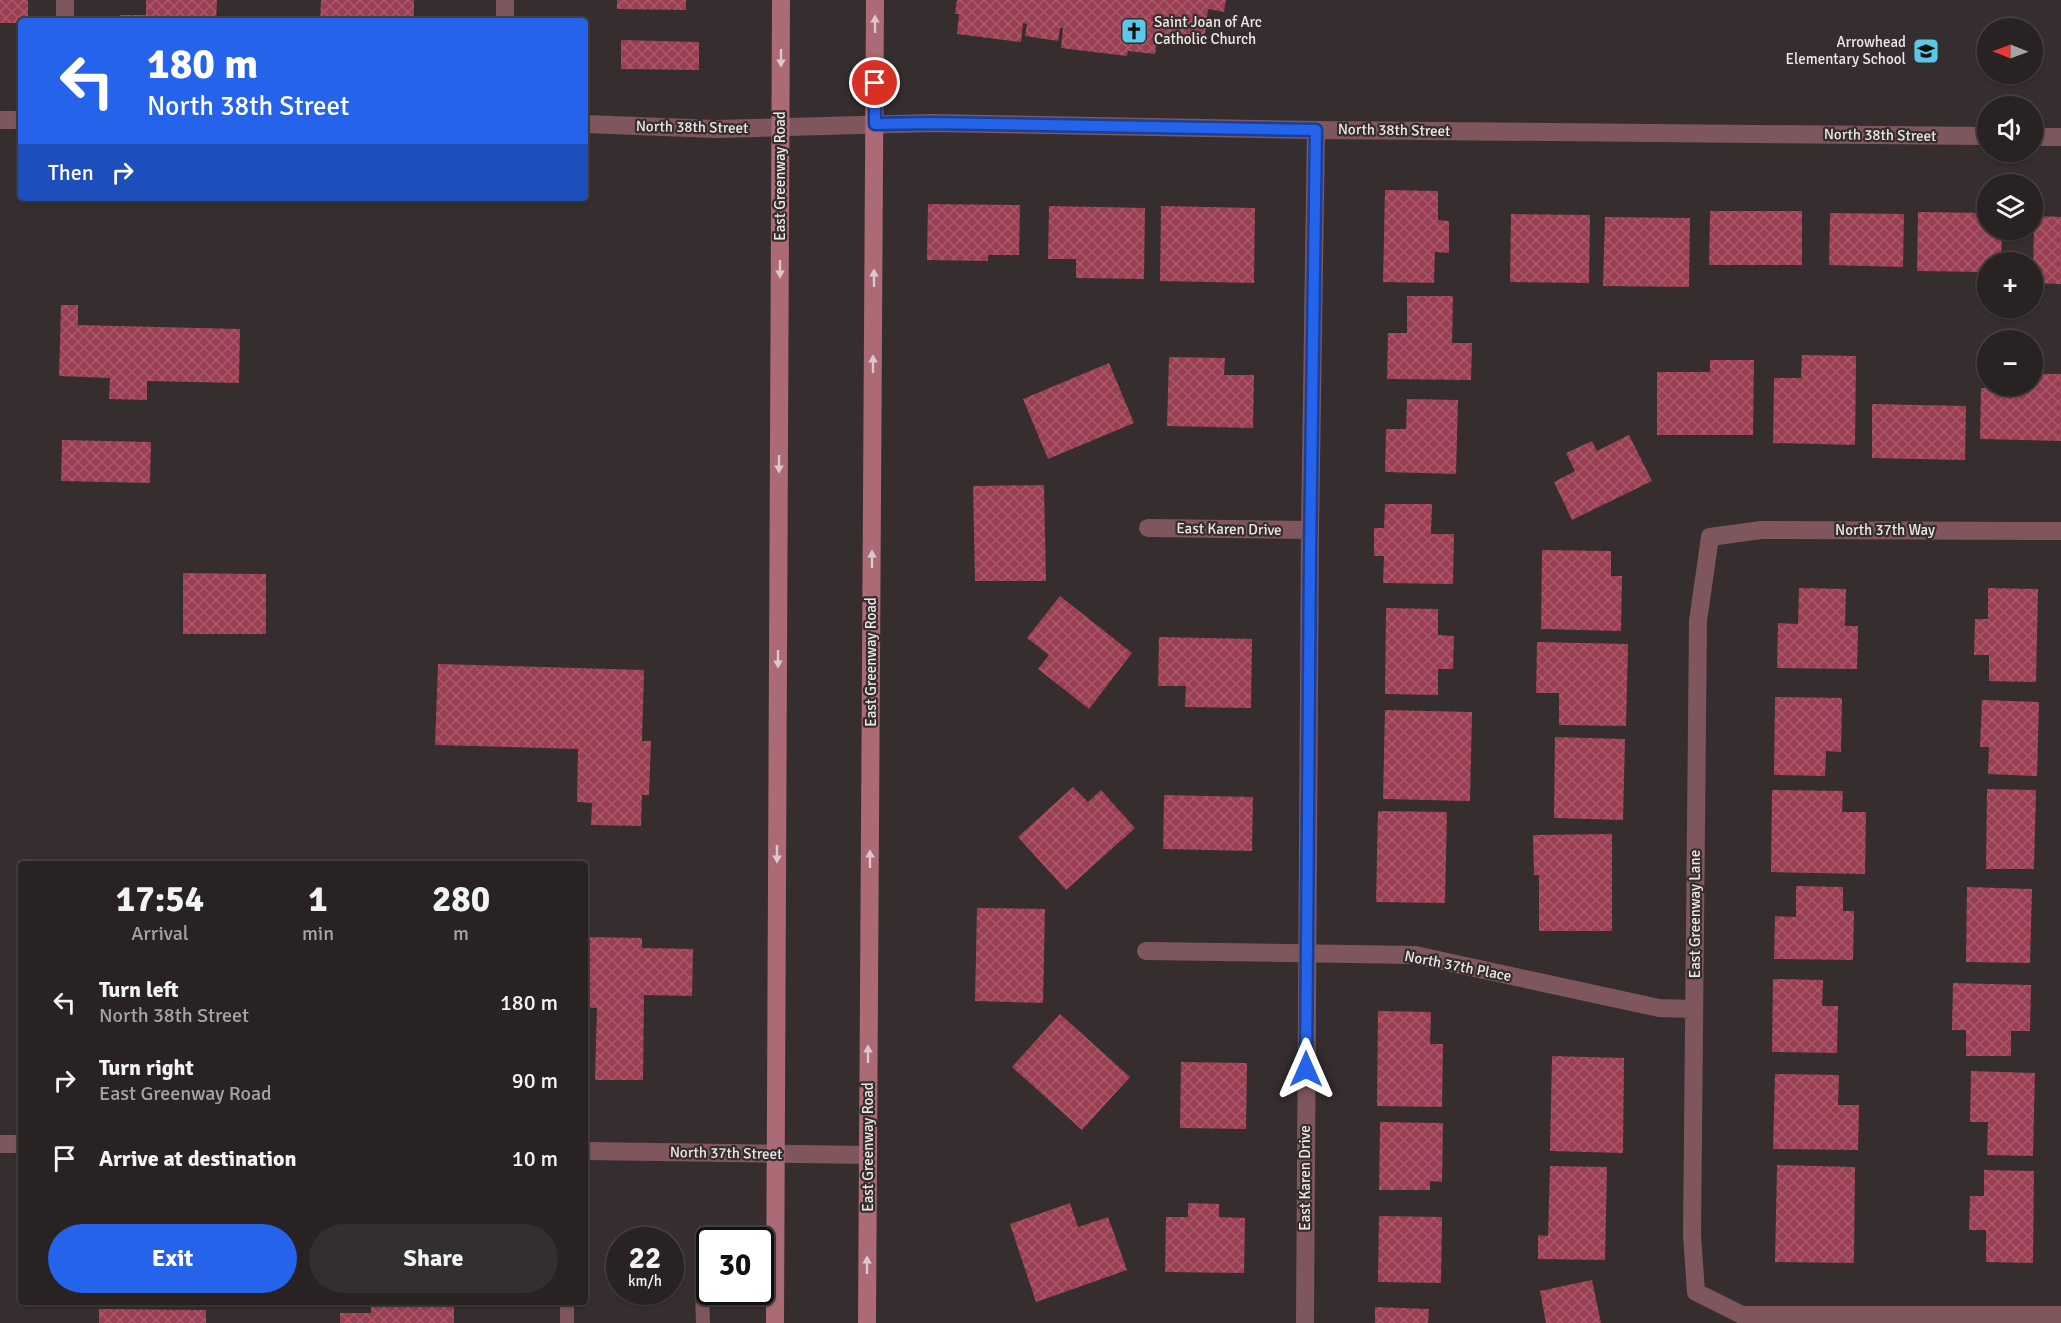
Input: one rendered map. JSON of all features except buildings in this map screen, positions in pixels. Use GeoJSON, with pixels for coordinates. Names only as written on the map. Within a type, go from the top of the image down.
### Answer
{"type":"FeatureCollection","features":[{"type":"Feature","properties":{"kind":"main road","name":"East Greenway Road"},"geometry":{"type":"LineString","coordinates":[[771,1227],[776,1154],[781,0]]}},
{"type":"Feature","properties":{"kind":"main road","name":"East Greenway Road"},"geometry":{"type":"LineString","coordinates":[[867,1323],[875,0]]}},
{"type":"Feature","properties":{"kind":"main road","name":"East Greenway Road"},"geometry":{"type":"LineString","coordinates":[[773,1305],[775,1323]]}},
{"type":"Feature","properties":{"kind":"street"},"geometry":{"type":"LineString","coordinates":[[65,0],[65,18]]}},
{"type":"Feature","properties":{"kind":"street"},"geometry":{"type":"LineString","coordinates":[[505,0],[505,18]]}},
{"type":"Feature","properties":{"kind":"street"},"geometry":{"type":"LineString","coordinates":[[0,120],[18,120]]}},
{"type":"Feature","properties":{"kind":"street","name":"North 38th Street"},"geometry":{"type":"LineString","coordinates":[[588,124],[715,129],[932,123],[1316,130],[1977,136]]}},
{"type":"Feature","properties":{"kind":"street","name":"East Karen Drive"},"geometry":{"type":"LineString","coordinates":[[1305,1323],[1306,953],[1316,130]]}},
{"type":"Feature","properties":{"kind":"street"},"geometry":{"type":"LineString","coordinates":[[2043,137],[2061,137]]}},
{"type":"Feature","properties":{"kind":"street","name":"East Karen Drive"},"geometry":{"type":"LineString","coordinates":[[1148,528],[1310,530]]}},
{"type":"Feature","properties":{"kind":"street","name":"North 37th Way"},"geometry":{"type":"LineString","coordinates":[[1710,537],[1761,530],[2061,531]]}},
{"type":"Feature","properties":{"kind":"street","name":"East Greenway Lane"},"geometry":{"type":"LineString","coordinates":[[1710,537],[1698,621],[1692,1235],[1696,1292],[1742,1315],[2061,1315]]}},
{"type":"Feature","properties":{"kind":"street","name":"North 37th Place"},"geometry":{"type":"LineString","coordinates":[[1146,951],[1415,955],[1659,1008],[1694,1009]]}},
{"type":"Feature","properties":{"kind":"street"},"geometry":{"type":"LineString","coordinates":[[0,1144],[18,1144]]}},
{"type":"Feature","properties":{"kind":"street","name":"North 37th Street"},"geometry":{"type":"LineString","coordinates":[[588,1151],[868,1155]]}},
{"type":"Feature","properties":{"kind":"lane"},"geometry":{"type":"LineString","coordinates":[[567,1305],[567,1323]]}},
{"type":"Feature","properties":{"kind":"lane"},"geometry":{"type":"LineString","coordinates":[[702,1305],[703,1323]]}},
{"type":"Feature","properties":{"kind":"place","name":"Saint Joan of Arc Catholic Church"},"geometry":{"type":"Point","coordinates":[1134,31]}},
{"type":"Feature","properties":{"kind":"place","name":"Arrowhead Elementary School"},"geometry":{"type":"Point","coordinates":[1926,51]}},
{"type":"Feature","properties":{"kind":"route"},"geometry":{"type":"LineString","coordinates":[[875,83],[875,124],[1316,130],[1306,1069]]}}]}
